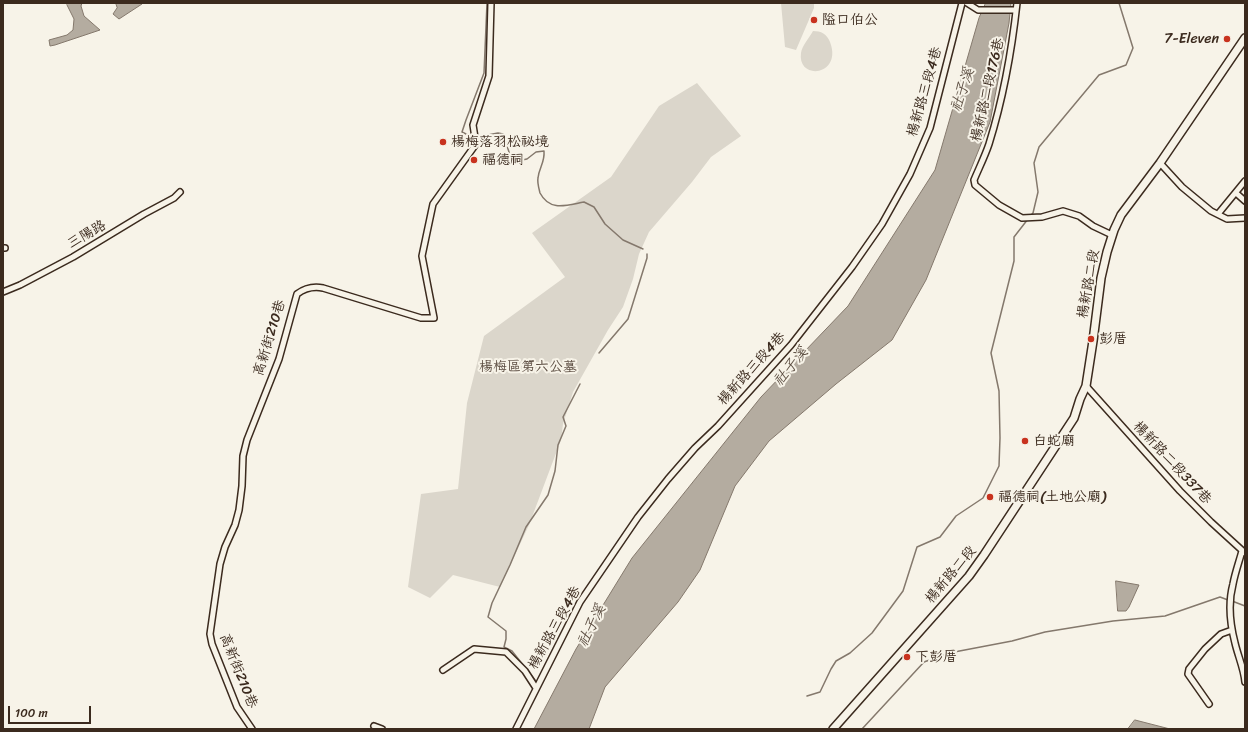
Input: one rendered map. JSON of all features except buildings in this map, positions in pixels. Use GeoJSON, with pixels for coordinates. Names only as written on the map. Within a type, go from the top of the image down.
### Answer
{"type":"FeatureCollection","features":[{"type":"Feature","properties":{"kind":"main road","name":"楊新路二段"},"geometry":{"type":"LineString","coordinates":[[833,729],[964,582],[980,561],[1074,418],[1086,386],[1105,258],[1112,235],[1121,215],[1160,163],[1245,38]]}},
{"type":"Feature","properties":{"kind":"street","name":"高新街210巷"},"geometry":{"type":"LineString","coordinates":[[252,729],[237,708],[212,644],[210,630],[220,564],[225,547],[235,525],[239,510],[242,486],[243,456],[246,440],[279,359],[297,294],[309,288],[323,288],[421,318],[434,318],[422,256],[434,204],[476,144],[473,124],[489,76],[491,3]]}},
{"type":"Feature","properties":{"kind":"street","name":"楊新路三段4巷"},"geometry":{"type":"LineString","coordinates":[[516,729],[580,602],[638,517],[695,448],[718,426],[791,345],[852,267],[882,224],[910,174],[930,128],[962,3]]}},
{"type":"Feature","properties":{"kind":"street"},"geometry":{"type":"LineString","coordinates":[[967,3],[978,10],[1014,10],[1016,3]]}},
{"type":"Feature","properties":{"kind":"street","name":"楊新路二段176巷"},"geometry":{"type":"LineString","coordinates":[[1014,10],[1014,32],[1001,102],[988,146],[974,180],[975,185],[999,205],[1022,218],[1042,217],[1063,212],[1078,216],[1093,226],[1112,235]]}},
{"type":"Feature","properties":{"kind":"street"},"geometry":{"type":"LineString","coordinates":[[1160,163],[1182,187],[1211,211],[1227,219],[1245,218]]}},
{"type":"Feature","properties":{"kind":"street"},"geometry":{"type":"LineString","coordinates":[[1218,214],[1245,181]]}},
{"type":"Feature","properties":{"kind":"street","name":"三陽路"},"geometry":{"type":"LineString","coordinates":[[3,292],[20,285],[73,257],[144,214],[174,198],[180,192]]}},
{"type":"Feature","properties":{"kind":"street"},"geometry":{"type":"LineString","coordinates":[[1236,193],[1245,201]]}},
{"type":"Feature","properties":{"kind":"street","name":"楊新路二段337巷"},"geometry":{"type":"LineString","coordinates":[[1086,386],[1180,491],[1244,552]]}},
{"type":"Feature","properties":{"kind":"street"},"geometry":{"type":"LineString","coordinates":[[1244,552],[1232,585],[1230,606],[1232,630],[1245,682]]}},
{"type":"Feature","properties":{"kind":"street"},"geometry":{"type":"LineString","coordinates":[[1209,704],[1188,674],[1189,670],[1205,649],[1221,634],[1232,630]]}},
{"type":"Feature","properties":{"kind":"street"},"geometry":{"type":"LineString","coordinates":[[443,670],[474,649],[506,652],[525,672],[536,688]]}},
{"type":"Feature","properties":{"kind":"street"},"geometry":{"type":"LineString","coordinates":[[374,726],[382,729]]}},
{"type":"Feature","properties":{"kind":"green space"},"geometry":{"type":"Polygon","coordinates":[[[781,3],[814,3],[814,8],[796,50],[785,47],[781,3]]]}},
{"type":"Feature","properties":{"kind":"green space"},"geometry":{"type":"Polygon","coordinates":[[[813,31],[821,32],[827,37],[830,42],[832,53],[830,62],[825,68],[819,71],[812,71],[806,68],[802,62],[802,50],[813,31]]]}},
{"type":"Feature","properties":{"kind":"green space","name":"楊梅區第六公墓"},"geometry":{"type":"Polygon","coordinates":[[[697,83],[741,136],[711,157],[692,182],[649,232],[639,254],[633,279],[623,307],[608,330],[573,392],[563,424],[561,440],[529,525],[500,587],[453,575],[430,598],[408,587],[421,494],[458,489],[467,403],[484,336],[565,277],[532,233],[611,177],[659,106],[697,83]]]}},
{"type":"Feature","properties":{"kind":"water"},"geometry":{"type":"Polygon","coordinates":[[[68,3],[82,3],[81,6],[84,16],[100,30],[50,46],[49,40],[67,35],[73,30],[74,19],[67,5],[68,3]]]}},
{"type":"Feature","properties":{"kind":"water"},"geometry":{"type":"Polygon","coordinates":[[[116,3],[142,4],[119,19],[113,14],[117,8],[116,3]]]}},
{"type":"Feature","properties":{"kind":"water"},"geometry":{"type":"Polygon","coordinates":[[[986,3],[1011,3],[1009,23],[990,122],[926,280],[892,340],[836,384],[769,441],[735,486],[700,570],[678,602],[605,687],[589,729],[534,729],[576,649],[632,558],[761,397],[848,306],[935,170],[979,18],[986,3]]]}},
{"type":"Feature","properties":{"kind":"water"},"geometry":{"type":"Polygon","coordinates":[[[1116,581],[1139,585],[1126,611],[1118,611],[1116,581]]]}},
{"type":"Feature","properties":{"kind":"water"},"geometry":{"type":"Polygon","coordinates":[[[1135,720],[1170,729],[1128,729],[1135,720]]]}},
{"type":"Feature","properties":{"kind":"waterway"},"geometry":{"type":"LineString","coordinates":[[474,138],[462,132],[484,73],[487,3]]}},
{"type":"Feature","properties":{"kind":"waterway","name":"社子溪"},"geometry":{"type":"LineString","coordinates":[[1030,216],[1033,213],[1038,192],[1034,163],[1039,147],[1099,75],[1126,65],[1133,48],[1119,3]]}},
{"type":"Feature","properties":{"kind":"waterway"},"geometry":{"type":"LineString","coordinates":[[477,137],[498,133],[503,134],[510,155],[517,161],[527,159],[536,152],[544,151],[544,159],[538,181],[540,193],[544,199],[549,203],[559,206],[584,202],[594,207],[605,224],[623,240],[643,249]]}},
{"type":"Feature","properties":{"kind":"waterway","name":"社子溪"},"geometry":{"type":"LineString","coordinates":[[807,696],[820,692],[836,661],[850,653],[872,633],[903,591],[917,547],[940,537],[956,516],[983,498],[999,466],[999,391],[991,353],[1014,261],[1014,237],[1028,219]]}},
{"type":"Feature","properties":{"kind":"waterway"},"geometry":{"type":"LineString","coordinates":[[599,353],[628,319],[647,254]]}},
{"type":"Feature","properties":{"kind":"waterway"},"geometry":{"type":"LineString","coordinates":[[535,680],[512,651],[504,647],[506,631],[488,617],[492,603],[526,527],[548,495],[555,471],[558,445],[566,426],[563,417],[580,384]]}},
{"type":"Feature","properties":{"kind":"waterway"},"geometry":{"type":"LineString","coordinates":[[862,729],[924,662],[949,653],[1012,641],[1045,632],[1113,621],[1165,616],[1220,597],[1228,600]]}},
{"type":"Feature","properties":{"kind":"waterway"},"geometry":{"type":"LineString","coordinates":[[1232,601],[1245,606]]}},
{"type":"Feature","properties":{"kind":"place","name":"隘口伯公"},"geometry":{"type":"Point","coordinates":[814,20]}},
{"type":"Feature","properties":{"kind":"place","name":"7-Eleven"},"geometry":{"type":"Point","coordinates":[1227,39]}},
{"type":"Feature","properties":{"kind":"place","name":"楊梅落羽松祕境"},"geometry":{"type":"Point","coordinates":[443,142]}},
{"type":"Feature","properties":{"kind":"place","name":"福德祠"},"geometry":{"type":"Point","coordinates":[474,160]}},
{"type":"Feature","properties":{"kind":"place","name":"彭厝"},"geometry":{"type":"Point","coordinates":[1091,339]}},
{"type":"Feature","properties":{"kind":"place","name":"白蛇廟"},"geometry":{"type":"Point","coordinates":[1025,441]}},
{"type":"Feature","properties":{"kind":"place","name":"福德祠(土地公廟)"},"geometry":{"type":"Point","coordinates":[990,497]}},
{"type":"Feature","properties":{"kind":"place","name":"下彭厝"},"geometry":{"type":"Point","coordinates":[907,657]}}]}
